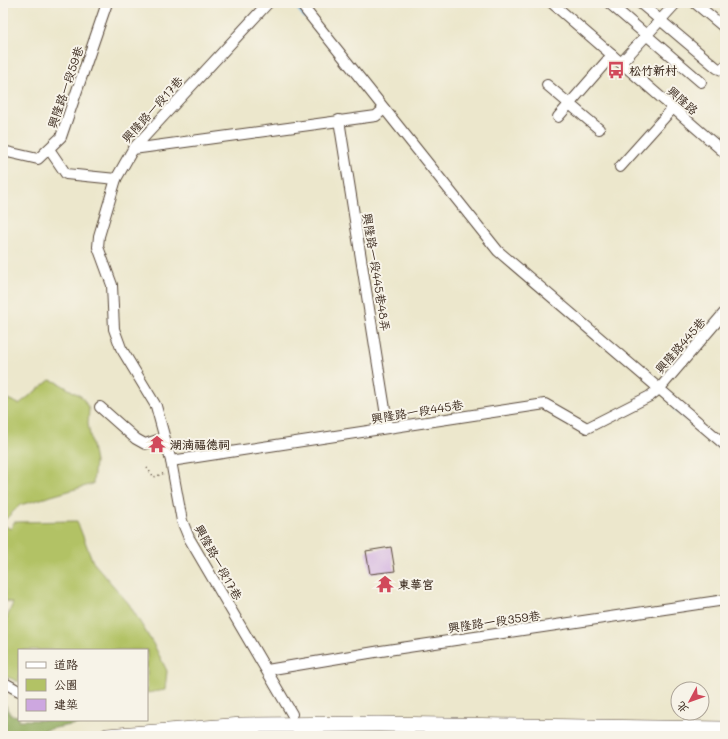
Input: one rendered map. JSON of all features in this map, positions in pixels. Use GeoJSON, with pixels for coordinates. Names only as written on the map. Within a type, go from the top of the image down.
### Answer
{"type":"FeatureCollection","features":[{"type":"Feature","properties":{"kind":"highway"},"geometry":{"type":"LineString","coordinates":[[108,736],[242,725],[378,724],[725,729]]}},
{"type":"Feature","properties":{"kind":"street","name":"興隆路一段59巷"},"geometry":{"type":"LineString","coordinates":[[3,151],[38,159],[61,137],[107,3]]}},
{"type":"Feature","properties":{"kind":"street","name":"興隆路一段17巷"},"geometry":{"type":"LineString","coordinates":[[268,3],[133,149],[116,180],[99,236],[98,247],[112,285],[114,329],[121,348],[156,406],[172,466],[182,521],[188,538],[292,714]]}},
{"type":"Feature","properties":{"kind":"street"},"geometry":{"type":"LineString","coordinates":[[300,3],[382,111],[498,251],[657,390],[725,445]]}},
{"type":"Feature","properties":{"kind":"street","name":"興隆路"},"geometry":{"type":"LineString","coordinates":[[552,3],[725,153]]}},
{"type":"Feature","properties":{"kind":"street"},"geometry":{"type":"LineString","coordinates":[[609,3],[701,82]]}},
{"type":"Feature","properties":{"kind":"street"},"geometry":{"type":"LineString","coordinates":[[640,3],[717,68],[722,70],[725,66]]}},
{"type":"Feature","properties":{"kind":"street"},"geometry":{"type":"LineString","coordinates":[[621,63],[676,3]]}},
{"type":"Feature","properties":{"kind":"street"},"geometry":{"type":"LineString","coordinates":[[695,3],[725,28]]}},
{"type":"Feature","properties":{"kind":"street"},"geometry":{"type":"LineString","coordinates":[[558,118],[612,55]]}},
{"type":"Feature","properties":{"kind":"street"},"geometry":{"type":"LineString","coordinates":[[548,85],[599,129]]}},
{"type":"Feature","properties":{"kind":"street"},"geometry":{"type":"LineString","coordinates":[[620,167],[673,108]]}},
{"type":"Feature","properties":{"kind":"street"},"geometry":{"type":"LineString","coordinates":[[133,149],[376,116],[382,111]]}},
{"type":"Feature","properties":{"kind":"street","name":"興隆路一段445巷48弄"},"geometry":{"type":"LineString","coordinates":[[339,120],[388,428]]}},
{"type":"Feature","properties":{"kind":"street"},"geometry":{"type":"LineString","coordinates":[[49,149],[66,174],[116,180]]}},
{"type":"Feature","properties":{"kind":"street","name":"興隆路445巷"},"geometry":{"type":"LineString","coordinates":[[657,390],[725,312]]}},
{"type":"Feature","properties":{"kind":"street","name":"興隆路一段445巷"},"geometry":{"type":"LineString","coordinates":[[172,466],[388,428],[544,404],[587,428],[657,390]]}},
{"type":"Feature","properties":{"kind":"street"},"geometry":{"type":"LineString","coordinates":[[100,407],[136,439],[145,444],[164,438]]}},
{"type":"Feature","properties":{"kind":"street","name":"興隆路一段359巷"},"geometry":{"type":"LineString","coordinates":[[266,670],[381,651],[725,600]]}},
{"type":"Feature","properties":{"kind":"street"},"geometry":{"type":"LineString","coordinates":[[3,682],[18,690]]}},
{"type":"Feature","properties":{"kind":"path"},"geometry":{"type":"LineString","coordinates":[[147,468],[154,477],[172,466]]}},
{"type":"Feature","properties":{"kind":"green space"},"geometry":{"type":"Polygon","coordinates":[[[50,380],[57,382],[82,397],[89,409],[88,424],[95,462],[93,484],[20,505],[3,522],[3,397],[19,404],[50,380]]]}},
{"type":"Feature","properties":{"kind":"green space"},"geometry":{"type":"Polygon","coordinates":[[[77,521],[93,562],[129,604],[155,647],[167,671],[165,690],[148,693],[148,649],[18,649],[18,682],[3,675],[3,627],[13,603],[3,600],[3,525],[11,529],[14,522],[77,521]]]}},
{"type":"Feature","properties":{"kind":"green space"},"geometry":{"type":"Polygon","coordinates":[[[3,700],[11,715],[18,716],[18,721],[86,722],[14,736],[3,736],[3,700]]]}},
{"type":"Feature","properties":{"kind":"building"},"geometry":{"type":"Polygon","coordinates":[[[391,547],[395,571],[370,574],[366,551],[391,547]]]}},
{"type":"Feature","properties":{"kind":"waterway"},"geometry":{"type":"LineString","coordinates":[[293,3],[305,18]]}},
{"type":"Feature","properties":{"kind":"waterway"},"geometry":{"type":"LineString","coordinates":[[674,408],[725,453]]}},
{"type":"Feature","properties":{"kind":"tunnel"},"geometry":{"type":"LineString","coordinates":[[296,721],[304,736]]}},
{"type":"Feature","properties":{"kind":"place","name":"松竹新村"},"geometry":{"type":"Point","coordinates":[616,70]}},
{"type":"Feature","properties":{"kind":"place","name":"湖湳福德祠"},"geometry":{"type":"Point","coordinates":[157,444]}},
{"type":"Feature","properties":{"kind":"place","name":"東華宮"},"geometry":{"type":"Point","coordinates":[385,584]}}]}
